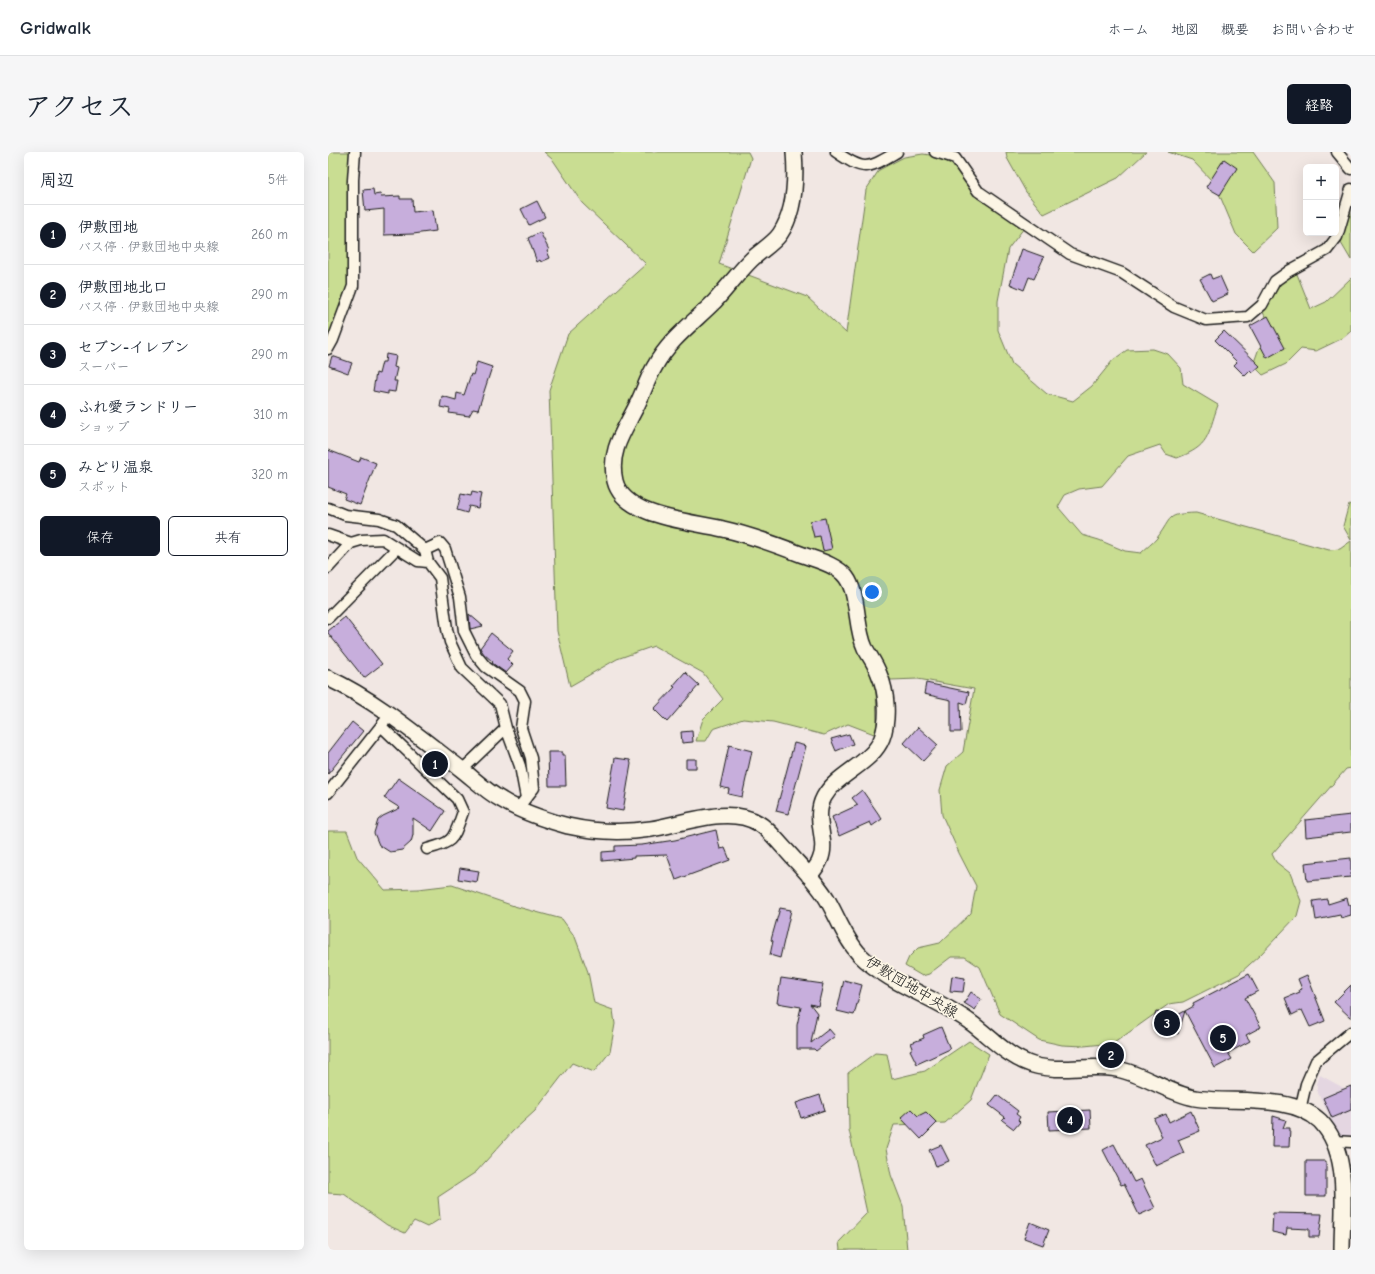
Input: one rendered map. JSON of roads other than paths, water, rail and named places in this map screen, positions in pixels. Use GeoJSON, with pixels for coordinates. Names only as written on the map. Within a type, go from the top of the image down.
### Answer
{"type":"FeatureCollection","features":[{"type":"Feature","properties":{"kind":"street"},"geometry":{"type":"LineString","coordinates":[[328,349],[349,300],[353,286],[353,180],[355,152]]}},
{"type":"Feature","properties":{"kind":"street"},"geometry":{"type":"LineString","coordinates":[[794,152],[795,169],[791,202],[787,218],[779,235],[751,259],[714,302],[686,326],[655,365],[637,406],[615,447],[613,468],[615,483],[622,493],[628,500],[650,513],[722,528],[774,544],[818,560],[838,570],[847,578],[853,593],[860,635],[879,674],[883,687],[886,706],[885,725],[883,737],[876,748],[825,794],[820,806],[818,819],[823,848],[821,859],[809,876]]}},
{"type":"Feature","properties":{"kind":"street"},"geometry":{"type":"LineString","coordinates":[[836,152],[854,165],[872,166],[897,152]]}},
{"type":"Feature","properties":{"kind":"street"},"geometry":{"type":"LineString","coordinates":[[935,152],[955,158],[978,191],[1070,254],[1122,273],[1174,307],[1206,320],[1248,317],[1262,306],[1275,281],[1289,271],[1327,250],[1337,237],[1351,189]]}},
{"type":"Feature","properties":{"kind":"street"},"geometry":{"type":"LineString","coordinates":[[1337,152],[1351,169]]}},
{"type":"Feature","properties":{"kind":"street"},"geometry":{"type":"LineString","coordinates":[[328,508],[345,515],[379,519],[396,526],[425,550],[428,562],[440,578],[449,635],[462,668],[500,704],[506,728],[520,766],[522,803]]}},
{"type":"Feature","properties":{"kind":"street"},"geometry":{"type":"LineString","coordinates":[[328,535],[351,543]]}},
{"type":"Feature","properties":{"kind":"street"},"geometry":{"type":"LineString","coordinates":[[328,568],[351,543],[361,540],[383,539],[418,561],[428,562]]}},
{"type":"Feature","properties":{"kind":"street"},"geometry":{"type":"LineString","coordinates":[[425,550],[440,543],[445,549],[460,597],[464,631],[476,655],[486,667],[520,690],[525,701],[521,728],[531,758],[534,788],[522,803]]}},
{"type":"Feature","properties":{"kind":"street"},"geometry":{"type":"LineString","coordinates":[[328,618],[397,548]]}},
{"type":"Feature","properties":{"kind":"street","name":"伊敷団地中央線"},"geometry":{"type":"LineString","coordinates":[[328,678],[365,697],[500,799],[522,803],[567,826],[605,831],[650,829],[715,816],[744,817],[758,822],[809,876],[828,901],[849,940],[861,956],[895,980],[970,1022],[1003,1050],[1018,1059],[1034,1065],[1050,1068],[1103,1068],[1120,1070],[1190,1097],[1276,1102],[1300,1110],[1318,1119],[1329,1132],[1334,1141],[1340,1159],[1344,1186],[1342,1250]]}},
{"type":"Feature","properties":{"kind":"street"},"geometry":{"type":"LineString","coordinates":[[328,793],[390,715]]}},
{"type":"Feature","properties":{"kind":"street"},"geometry":{"type":"LineString","coordinates":[[381,726],[457,799],[463,812],[456,831],[448,844],[427,849]]}},
{"type":"Feature","properties":{"kind":"street"},"geometry":{"type":"LineString","coordinates":[[462,770],[506,728]]}},
{"type":"Feature","properties":{"kind":"street"},"geometry":{"type":"LineString","coordinates":[[1300,1110],[1306,1084],[1316,1061],[1351,1032]]}},
{"type":"Feature","properties":{"kind":"street"},"geometry":{"type":"LineString","coordinates":[[1334,1141],[1351,1142]]}},
{"type":"Feature","properties":{"kind":"place","name":"伊敷団地"},"geometry":{"type":"Point","coordinates":[435,764]}},
{"type":"Feature","properties":{"kind":"place","name":"セブン-イレブン"},"geometry":{"type":"Point","coordinates":[1167,1023]}},
{"type":"Feature","properties":{"kind":"place","name":"みどり温泉"},"geometry":{"type":"Point","coordinates":[1223,1038]}},
{"type":"Feature","properties":{"kind":"place","name":"伊敷団地北口"},"geometry":{"type":"Point","coordinates":[1111,1055]}},
{"type":"Feature","properties":{"kind":"place","name":"ふれ愛ランドリー"},"geometry":{"type":"Point","coordinates":[1070,1120]}}]}
